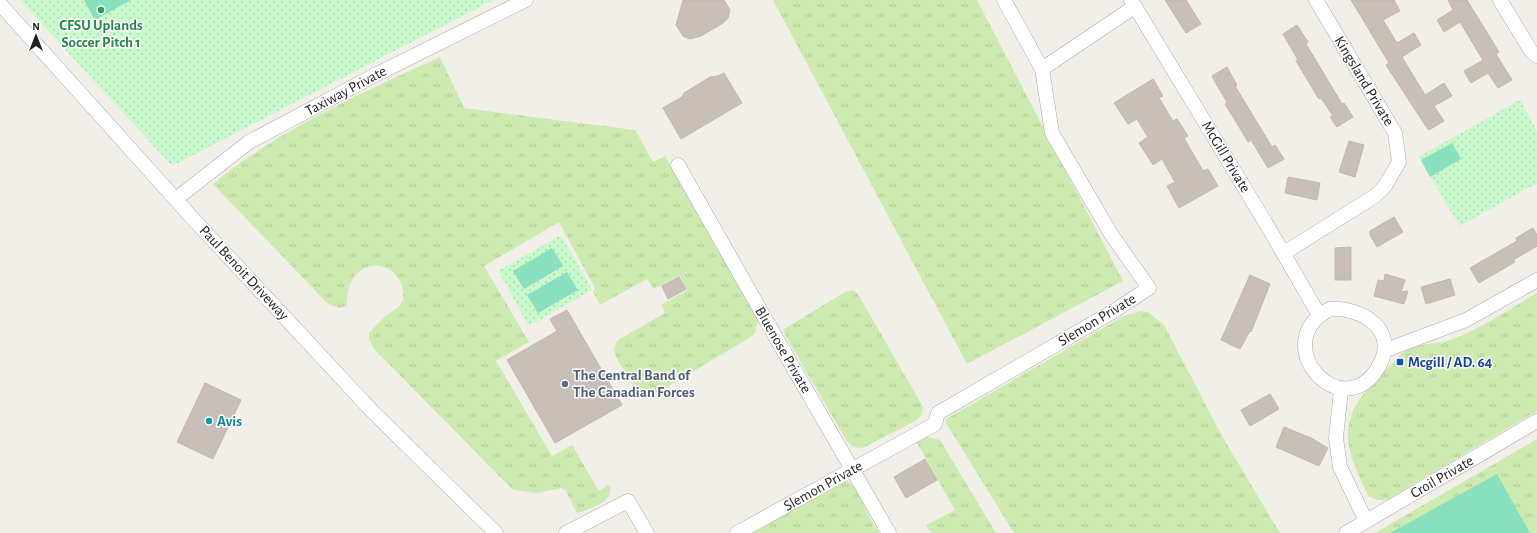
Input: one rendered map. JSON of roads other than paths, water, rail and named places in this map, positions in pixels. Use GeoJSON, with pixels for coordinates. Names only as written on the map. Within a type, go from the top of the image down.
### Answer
{"type":"FeatureCollection","features":[{"type":"Feature","properties":{"kind":"street","name":"Taxiway Private"},"geometry":{"type":"LineString","coordinates":[[176,199],[249,142],[377,74],[526,0]]}},
{"type":"Feature","properties":{"kind":"street"},"geometry":{"type":"LineString","coordinates":[[1004,0],[1042,69],[1133,3]]}},
{"type":"Feature","properties":{"kind":"street","name":"Kingsland Private"},"geometry":{"type":"LineString","coordinates":[[1284,253],[1375,196],[1385,186],[1398,162],[1395,133],[1316,0]]}},
{"type":"Feature","properties":{"kind":"street"},"geometry":{"type":"LineString","coordinates":[[1500,0],[1531,51],[1537,56]]}},
{"type":"Feature","properties":{"kind":"street","name":"McGill Private"},"geometry":{"type":"LineString","coordinates":[[1133,3],[1320,315]]}},
{"type":"Feature","properties":{"kind":"street","name":"Paul Benoit Driveway"},"geometry":{"type":"LineString","coordinates":[[0,4],[176,199],[372,411],[496,533]]}},
{"type":"Feature","properties":{"kind":"street","name":"Slemon Private"},"geometry":{"type":"LineString","coordinates":[[738,533],[935,424],[938,413],[1107,315],[1149,288],[1111,234],[1052,133],[1042,69]]}},
{"type":"Feature","properties":{"kind":"street","name":"Bluenose Private"},"geometry":{"type":"LineString","coordinates":[[678,165],[889,533]]}},
{"type":"Feature","properties":{"kind":"street"},"geometry":{"type":"LineString","coordinates":[[1386,350],[1466,320],[1537,280]]}},
{"type":"Feature","properties":{"kind":"street"},"geometry":{"type":"LineString","coordinates":[[1330,309],[1342,309],[1365,317],[1376,325],[1384,336],[1386,350],[1381,363],[1367,381],[1352,388],[1342,390],[1329,385],[1314,370],[1307,359],[1304,349],[1307,329],[1320,315],[1330,309]]}},
{"type":"Feature","properties":{"kind":"street"},"geometry":{"type":"LineString","coordinates":[[1342,390],[1336,438],[1340,467],[1366,521]]}},
{"type":"Feature","properties":{"kind":"street","name":"Croil Private"},"geometry":{"type":"LineString","coordinates":[[1346,533],[1537,421]]}},
{"type":"Feature","properties":{"kind":"street"},"geometry":{"type":"LineString","coordinates":[[566,533],[628,501],[647,533]]}},
{"type":"Feature","properties":{"kind":"place","name":"CFSU Uplands Soccer Pitch 1"},"geometry":{"type":"Point","coordinates":[101,10]}},
{"type":"Feature","properties":{"kind":"place","name":"Mcgill / AD. 64"},"geometry":{"type":"Point","coordinates":[1400,362]}},
{"type":"Feature","properties":{"kind":"place","name":"The Central Band of The Canadian Forces"},"geometry":{"type":"Point","coordinates":[565,384]}},
{"type":"Feature","properties":{"kind":"place","name":"Avis"},"geometry":{"type":"Point","coordinates":[209,421]}}]}
